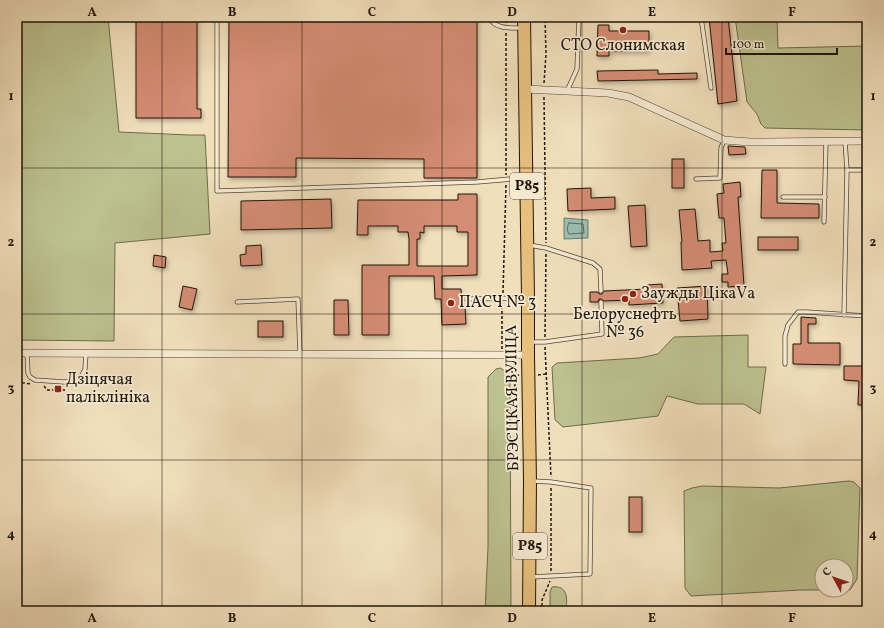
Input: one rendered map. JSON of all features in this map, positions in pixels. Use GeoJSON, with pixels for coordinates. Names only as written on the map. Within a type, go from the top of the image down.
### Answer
{"type":"FeatureCollection","features":[{"type":"Feature","properties":{"kind":"main road","name":"БРЭСЦКАЯ ВУЛІЦА"},"geometry":{"type":"LineString","coordinates":[[524,23],[530,481],[529,611]]}},
{"type":"Feature","properties":{"kind":"street"},"geometry":{"type":"LineString","coordinates":[[525,89],[608,93],[629,97],[724,140],[750,142],[867,141]]}},
{"type":"Feature","properties":{"kind":"street"},"geometry":{"type":"LineString","coordinates":[[17,353],[528,355]]}},
{"type":"Feature","properties":{"kind":"lane"},"geometry":{"type":"LineString","coordinates":[[217,17],[217,191],[477,182],[526,178]]}},
{"type":"Feature","properties":{"kind":"lane"},"geometry":{"type":"LineString","coordinates":[[489,17],[489,19],[497,26],[506,28],[524,23]]}},
{"type":"Feature","properties":{"kind":"lane"},"geometry":{"type":"LineString","coordinates":[[567,91],[577,69],[579,17]]}},
{"type":"Feature","properties":{"kind":"lane"},"geometry":{"type":"LineString","coordinates":[[701,17],[710,88]]}},
{"type":"Feature","properties":{"kind":"lane"},"geometry":{"type":"LineString","coordinates":[[696,179],[720,178],[721,148],[724,140]]}},
{"type":"Feature","properties":{"kind":"lane"},"geometry":{"type":"LineString","coordinates":[[824,222],[826,141]]}},
{"type":"Feature","properties":{"kind":"lane"},"geometry":{"type":"LineString","coordinates":[[844,315],[847,170],[845,141]]}},
{"type":"Feature","properties":{"kind":"lane"},"geometry":{"type":"LineString","coordinates":[[847,170],[867,170]]}},
{"type":"Feature","properties":{"kind":"lane"},"geometry":{"type":"LineString","coordinates":[[783,197],[825,197]]}},
{"type":"Feature","properties":{"kind":"lane"},"geometry":{"type":"LineString","coordinates":[[527,245],[546,248],[593,263],[600,269],[601,291]]}},
{"type":"Feature","properties":{"kind":"lane"},"geometry":{"type":"LineString","coordinates":[[237,302],[298,298],[300,354]]}},
{"type":"Feature","properties":{"kind":"lane"},"geometry":{"type":"LineString","coordinates":[[466,299],[528,298]]}},
{"type":"Feature","properties":{"kind":"lane"},"geometry":{"type":"LineString","coordinates":[[528,342],[545,342],[602,334],[601,302]]}},
{"type":"Feature","properties":{"kind":"lane"},"geometry":{"type":"LineString","coordinates":[[784,364],[785,336],[788,325],[798,312],[867,316]]}},
{"type":"Feature","properties":{"kind":"lane"},"geometry":{"type":"LineString","coordinates":[[27,353],[28,374],[30,377],[35,380],[64,382],[76,381],[81,377],[85,369],[86,354]]}},
{"type":"Feature","properties":{"kind":"lane"},"geometry":{"type":"LineString","coordinates":[[530,481],[551,482],[591,488],[590,574],[530,577]]}},
{"type":"Feature","properties":{"kind":"path"},"geometry":{"type":"LineString","coordinates":[[506,17],[506,180],[502,299],[502,355],[503,360],[515,376],[515,402]]}},
{"type":"Feature","properties":{"kind":"path"},"geometry":{"type":"LineString","coordinates":[[542,611],[542,600],[551,576],[551,482],[545,342],[545,17]]}},
{"type":"Feature","properties":{"kind":"path"},"geometry":{"type":"LineString","coordinates":[[515,376],[546,374]]}},
{"type":"Feature","properties":{"kind":"green space"},"geometry":{"type":"Polygon","coordinates":[[[17,17],[108,17],[119,132],[205,135],[210,234],[115,243],[114,341],[17,340],[17,17]]]}},
{"type":"Feature","properties":{"kind":"green space"},"geometry":{"type":"Polygon","coordinates":[[[735,17],[777,17],[778,48],[867,46],[867,130],[765,128],[761,124],[757,114],[747,102],[735,17]]]}},
{"type":"Feature","properties":{"kind":"green space"},"geometry":{"type":"Polygon","coordinates":[[[748,335],[748,367],[766,367],[760,414],[744,404],[698,404],[667,396],[658,416],[563,427],[555,420],[552,367],[557,363],[639,358],[658,354],[674,337],[748,335]]]}},
{"type":"Feature","properties":{"kind":"green space"},"geometry":{"type":"Polygon","coordinates":[[[500,368],[510,377],[511,611],[485,611],[488,547],[488,377],[496,369],[500,368]]]}},
{"type":"Feature","properties":{"kind":"green space"},"geometry":{"type":"Polygon","coordinates":[[[849,481],[854,482],[860,488],[857,579],[854,584],[854,558],[814,558],[814,590],[691,596],[685,588],[684,491],[702,486],[779,488],[849,481]]]}},
{"type":"Feature","properties":{"kind":"green space"},"geometry":{"type":"Polygon","coordinates":[[[552,587],[562,588],[566,594],[566,611],[550,611],[550,592],[552,587]]]}},
{"type":"Feature","properties":{"kind":"water"},"geometry":{"type":"Polygon","coordinates":[[[564,218],[588,220],[588,238],[564,239],[564,218]]]}},
{"type":"Feature","properties":{"kind":"building"},"geometry":{"type":"Polygon","coordinates":[[[136,17],[197,17],[197,109],[201,109],[201,118],[136,118],[136,17]]]}},
{"type":"Feature","properties":{"kind":"building"},"geometry":{"type":"Polygon","coordinates":[[[229,17],[477,17],[477,178],[424,178],[424,159],[296,158],[296,177],[228,177],[229,17]]]}},
{"type":"Feature","properties":{"kind":"building"},"geometry":{"type":"Polygon","coordinates":[[[709,17],[728,17],[737,101],[718,104],[709,17]]]}},
{"type":"Feature","properties":{"kind":"building"},"geometry":{"type":"Polygon","coordinates":[[[598,25],[609,25],[609,31],[649,31],[649,51],[609,51],[609,56],[597,56],[598,25]]]}},
{"type":"Feature","properties":{"kind":"building"},"geometry":{"type":"Polygon","coordinates":[[[658,70],[658,74],[697,73],[697,79],[598,81],[597,71],[658,70]]]}},
{"type":"Feature","properties":{"kind":"building"},"geometry":{"type":"Polygon","coordinates":[[[728,146],[745,147],[746,154],[729,155],[728,146]]]}},
{"type":"Feature","properties":{"kind":"building"},"geometry":{"type":"Polygon","coordinates":[[[672,159],[684,159],[684,188],[672,188],[672,159]]]}},
{"type":"Feature","properties":{"kind":"building"},"geometry":{"type":"Polygon","coordinates":[[[762,170],[777,170],[777,203],[819,204],[819,218],[761,218],[762,170]]]}},
{"type":"Feature","properties":{"kind":"building"},"geometry":{"type":"Polygon","coordinates":[[[740,182],[741,197],[738,197],[744,286],[728,287],[728,282],[722,282],[722,274],[728,274],[726,260],[711,261],[712,268],[682,270],[682,242],[679,210],[695,209],[698,241],[710,240],[710,252],[723,251],[722,243],[726,243],[724,218],[719,218],[717,194],[724,193],[723,184],[740,182]]]}},
{"type":"Feature","properties":{"kind":"building"},"geometry":{"type":"Polygon","coordinates":[[[591,188],[591,198],[615,197],[615,209],[568,211],[567,189],[591,188]]]}},
{"type":"Feature","properties":{"kind":"building"},"geometry":{"type":"Polygon","coordinates":[[[458,194],[477,194],[477,275],[442,276],[442,289],[461,289],[462,308],[465,307],[466,324],[442,325],[441,299],[435,299],[434,276],[389,276],[389,335],[362,335],[362,265],[409,265],[409,239],[408,232],[398,232],[398,226],[368,226],[368,235],[357,235],[358,200],[458,200],[458,194]],[[424,226],[424,233],[420,232],[420,239],[417,239],[417,266],[468,266],[468,232],[457,232],[457,226],[424,226]]]}},
{"type":"Feature","properties":{"kind":"building"},"geometry":{"type":"Polygon","coordinates":[[[331,199],[332,228],[241,230],[241,201],[331,199]]]}},
{"type":"Feature","properties":{"kind":"building"},"geometry":{"type":"Polygon","coordinates":[[[645,205],[647,246],[631,247],[628,206],[645,205]]]}},
{"type":"Feature","properties":{"kind":"building"},"geometry":{"type":"Polygon","coordinates":[[[758,237],[798,237],[798,250],[758,250],[758,237]]]}},
{"type":"Feature","properties":{"kind":"building"},"geometry":{"type":"Polygon","coordinates":[[[261,245],[262,265],[241,266],[240,255],[246,254],[246,246],[261,245]]]}},
{"type":"Feature","properties":{"kind":"building"},"geometry":{"type":"Polygon","coordinates":[[[154,255],[166,257],[165,268],[153,266],[154,255]]]}},
{"type":"Feature","properties":{"kind":"building"},"geometry":{"type":"Polygon","coordinates":[[[662,284],[663,303],[629,305],[629,300],[604,301],[601,299],[599,299],[598,302],[590,302],[590,292],[598,292],[599,294],[602,294],[604,291],[647,289],[647,285],[662,284]]]}},
{"type":"Feature","properties":{"kind":"building"},"geometry":{"type":"Polygon","coordinates":[[[183,286],[197,289],[192,310],[179,307],[183,286]]]}},
{"type":"Feature","properties":{"kind":"building"},"geometry":{"type":"Polygon","coordinates":[[[707,286],[708,319],[680,321],[677,288],[707,286]]]}},
{"type":"Feature","properties":{"kind":"building"},"geometry":{"type":"Polygon","coordinates":[[[334,300],[348,300],[349,335],[334,335],[334,300]]]}},
{"type":"Feature","properties":{"kind":"building"},"geometry":{"type":"Polygon","coordinates":[[[801,317],[816,318],[816,324],[808,324],[808,343],[840,343],[840,365],[793,364],[793,344],[801,344],[801,317]]]}},
{"type":"Feature","properties":{"kind":"building"},"geometry":{"type":"Polygon","coordinates":[[[258,321],[283,321],[283,337],[258,337],[258,321]]]}},
{"type":"Feature","properties":{"kind":"building"},"geometry":{"type":"Polygon","coordinates":[[[844,366],[867,366],[867,405],[858,405],[859,381],[844,380],[844,366]]]}},
{"type":"Feature","properties":{"kind":"building"},"geometry":{"type":"Polygon","coordinates":[[[629,497],[642,497],[642,532],[629,532],[629,497]]]}},
{"type":"Feature","properties":{"kind":"place","name":"СТО Слонимская"},"geometry":{"type":"Point","coordinates":[623,30]}},
{"type":"Feature","properties":{"kind":"place","name":"Заужды ЦікаVа"},"geometry":{"type":"Point","coordinates":[633,294]}},
{"type":"Feature","properties":{"kind":"place","name":"Белоруснефть № 36"},"geometry":{"type":"Point","coordinates":[625,299]}},
{"type":"Feature","properties":{"kind":"place","name":"ПАСЧ № 3"},"geometry":{"type":"Point","coordinates":[451,303]}},
{"type":"Feature","properties":{"kind":"place","name":"Дзіцячая паліклініка"},"geometry":{"type":"Point","coordinates":[58,389]}}]}
